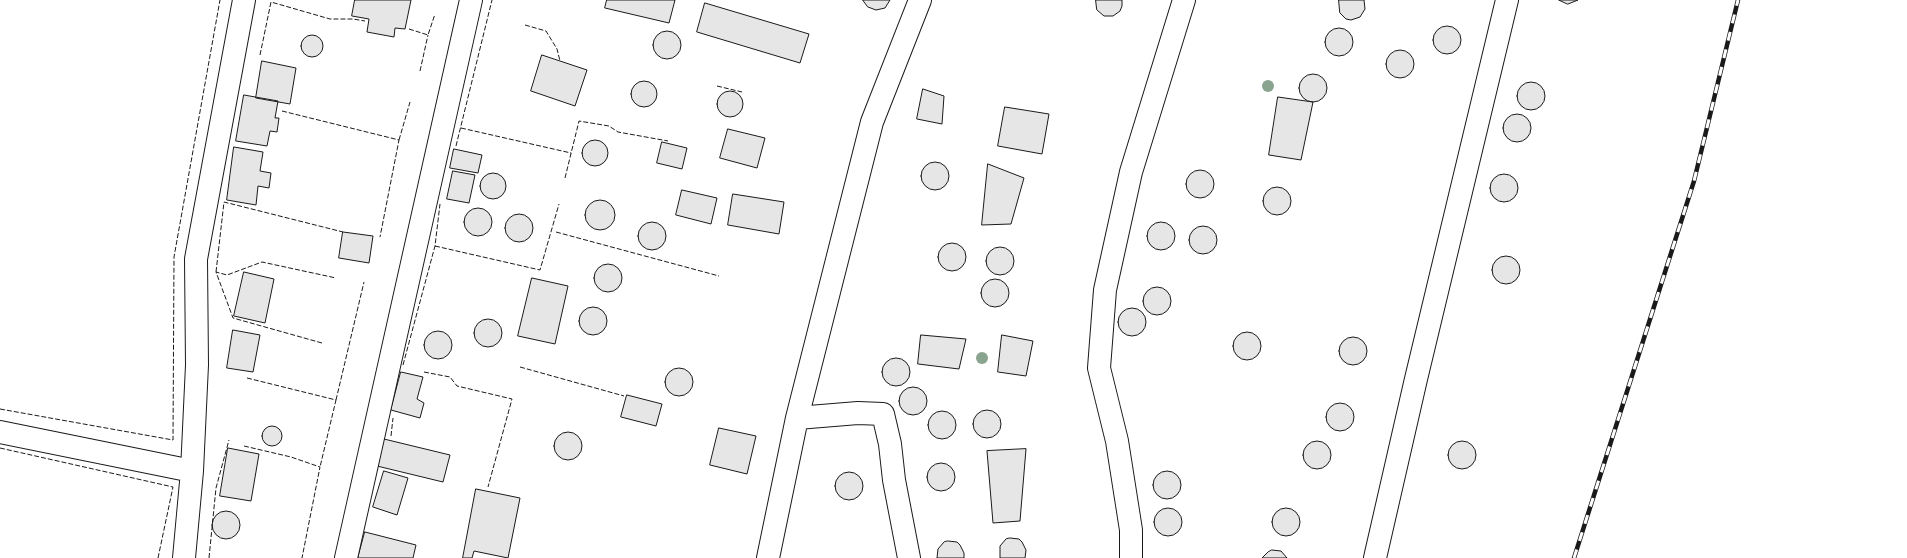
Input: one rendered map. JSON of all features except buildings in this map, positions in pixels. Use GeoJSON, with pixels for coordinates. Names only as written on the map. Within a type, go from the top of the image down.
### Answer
{"type":"FeatureCollection","features":[{"type":"Feature","properties":{"kind":"street"},"geometry":{"type":"LineString","coordinates":[[184,558],[192,471],[197,364],[196,259],[244,0]]}},
{"type":"Feature","properties":{"kind":"street"},"geometry":{"type":"LineString","coordinates":[[346,558],[471,0]]}},
{"type":"Feature","properties":{"kind":"street"},"geometry":{"type":"LineString","coordinates":[[768,558],[797,418],[872,122],[920,0]]}},
{"type":"Feature","properties":{"kind":"street"},"geometry":{"type":"LineString","coordinates":[[1131,558],[1131,530],[1117,441],[1099,368],[1105,290],[1131,172],[1184,0]]}},
{"type":"Feature","properties":{"kind":"street"},"geometry":{"type":"LineString","coordinates":[[1375,558],[1416,378],[1507,0]]}},
{"type":"Feature","properties":{"kind":"street"},"geometry":{"type":"LineString","coordinates":[[797,418],[858,413],[883,414],[890,444],[894,480],[910,558]]}},
{"type":"Feature","properties":{"kind":"street"},"geometry":{"type":"LineString","coordinates":[[0,432],[192,471]]}},
{"type":"Feature","properties":{"kind":"railway"},"geometry":{"type":"LineString","coordinates":[[1574,558],[1694,181],[1738,0]]}},
{"type":"Feature","properties":{"kind":"fence"},"geometry":{"type":"LineString","coordinates":[[0,409],[173,440],[174,257],[220,0]]}},
{"type":"Feature","properties":{"kind":"fence"},"geometry":{"type":"LineString","coordinates":[[456,146],[492,0]]}},
{"type":"Feature","properties":{"kind":"fence"},"geometry":{"type":"LineString","coordinates":[[260,55],[271,2],[330,19],[353,19],[365,21]]}},
{"type":"Feature","properties":{"kind":"fence"},"geometry":{"type":"LineString","coordinates":[[409,29],[428,35],[435,14]]}},
{"type":"Feature","properties":{"kind":"fence"},"geometry":{"type":"LineString","coordinates":[[525,25],[546,31],[557,49],[560,61]]}},
{"type":"Feature","properties":{"kind":"fence"},"geometry":{"type":"LineString","coordinates":[[420,71],[428,35]]}},
{"type":"Feature","properties":{"kind":"fence"},"geometry":{"type":"LineString","coordinates":[[717,86],[742,92]]}},
{"type":"Feature","properties":{"kind":"fence"},"geometry":{"type":"LineString","coordinates":[[399,140],[410,102]]}},
{"type":"Feature","properties":{"kind":"fence"},"geometry":{"type":"LineString","coordinates":[[282,111],[399,140],[380,237]]}},
{"type":"Feature","properties":{"kind":"fence"},"geometry":{"type":"LineString","coordinates":[[565,178],[579,121],[609,126],[618,132],[668,141]]}},
{"type":"Feature","properties":{"kind":"fence"},"geometry":{"type":"LineString","coordinates":[[461,128],[571,153]]}},
{"type":"Feature","properties":{"kind":"fence"},"geometry":{"type":"LineString","coordinates":[[216,272],[224,202],[343,232]]}},
{"type":"Feature","properties":{"kind":"fence"},"geometry":{"type":"LineString","coordinates":[[403,365],[435,246],[440,204]]}},
{"type":"Feature","properties":{"kind":"fence"},"geometry":{"type":"LineString","coordinates":[[435,246],[540,270],[559,204]]}},
{"type":"Feature","properties":{"kind":"fence"},"geometry":{"type":"LineString","coordinates":[[556,232],[719,276]]}},
{"type":"Feature","properties":{"kind":"fence"},"geometry":{"type":"LineString","coordinates":[[322,343],[233,318],[216,272],[227,275],[262,262],[336,278]]}},
{"type":"Feature","properties":{"kind":"fence"},"geometry":{"type":"LineString","coordinates":[[336,400],[364,282]]}},
{"type":"Feature","properties":{"kind":"fence"},"geometry":{"type":"LineString","coordinates":[[520,367],[624,396]]}},
{"type":"Feature","properties":{"kind":"fence"},"geometry":{"type":"LineString","coordinates":[[424,372],[450,377],[457,386],[512,399],[488,487]]}},
{"type":"Feature","properties":{"kind":"fence"},"geometry":{"type":"LineString","coordinates":[[247,378],[336,400],[320,467]]}},
{"type":"Feature","properties":{"kind":"fence"},"geometry":{"type":"LineString","coordinates":[[391,436],[393,418]]}},
{"type":"Feature","properties":{"kind":"fence"},"geometry":{"type":"LineString","coordinates":[[209,558],[216,488],[229,440]]}},
{"type":"Feature","properties":{"kind":"fence"},"geometry":{"type":"LineString","coordinates":[[244,446],[291,457],[320,467],[302,558]]}},
{"type":"Feature","properties":{"kind":"fence"},"geometry":{"type":"LineString","coordinates":[[0,448],[173,487],[158,558]]}}]}
